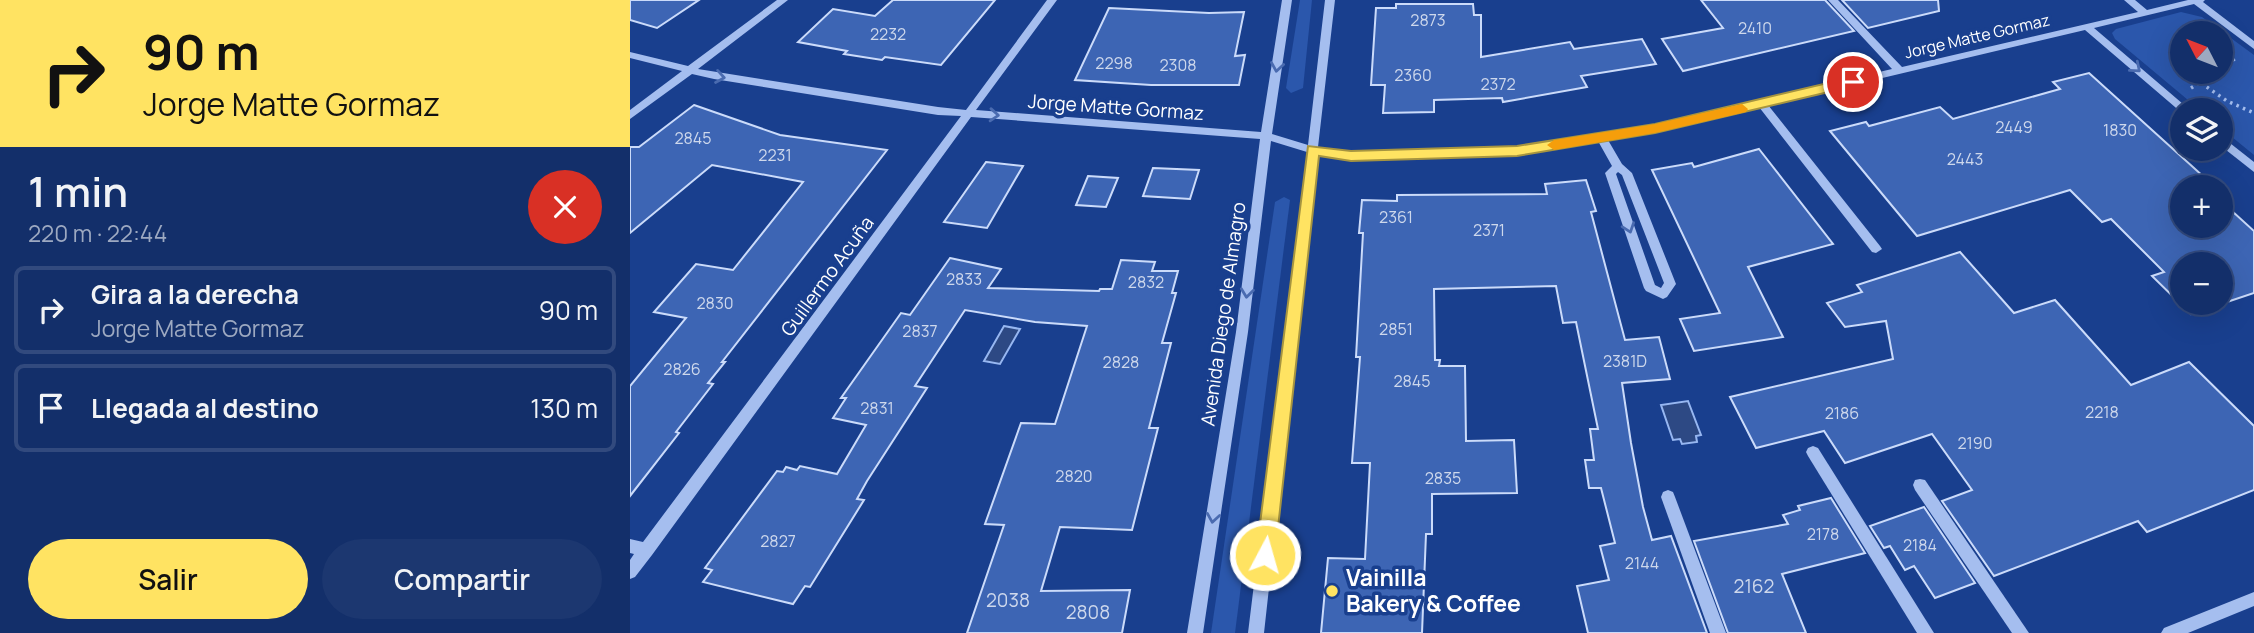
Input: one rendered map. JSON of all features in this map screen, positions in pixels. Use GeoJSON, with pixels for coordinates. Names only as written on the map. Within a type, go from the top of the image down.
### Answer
{"type":"FeatureCollection","features":[{"type":"Feature","properties":{"kind":"street"},"geometry":{"type":"LineString","coordinates":[[630,115],[783,0]]}},
{"type":"Feature","properties":{"kind":"street","name":"Guillermo Acuña"},"geometry":{"type":"LineString","coordinates":[[630,572],[1052,0]]}},
{"type":"Feature","properties":{"kind":"street","name":"Avenida Diego de Almagro"},"geometry":{"type":"LineString","coordinates":[[1195,633],[1242,332],[1266,136],[1287,0]]}},
{"type":"Feature","properties":{"kind":"street"},"geometry":{"type":"LineString","coordinates":[[1256,633],[1330,0]]}},
{"type":"Feature","properties":{"kind":"street"},"geometry":{"type":"LineString","coordinates":[[1833,0],[1899,70]]}},
{"type":"Feature","properties":{"kind":"street"},"geometry":{"type":"LineString","coordinates":[[2129,0],[2145,13]]}},
{"type":"Feature","properties":{"kind":"street"},"geometry":{"type":"LineString","coordinates":[[2198,0],[2254,46]]}},
{"type":"Feature","properties":{"kind":"street","name":"Jorge Matte Gormaz"},"geometry":{"type":"LineString","coordinates":[[630,55],[688,71],[925,109],[1266,136],[1313,150],[1351,156],[1517,151],[1602,138],[1762,104],[2198,0]]}},
{"type":"Feature","properties":{"kind":"street"},"geometry":{"type":"LineString","coordinates":[[2086,26],[2171,98]]}},
{"type":"Feature","properties":{"kind":"street"},"geometry":{"type":"LineString","coordinates":[[1762,104],[1876,249]]}},
{"type":"Feature","properties":{"kind":"street"},"geometry":{"type":"LineString","coordinates":[[1602,138],[1618,167],[1627,173],[1670,284],[1663,294],[1650,288],[1610,173],[1618,167]]}},
{"type":"Feature","properties":{"kind":"street"},"geometry":{"type":"LineString","coordinates":[[2233,150],[2254,168]]}},
{"type":"Feature","properties":{"kind":"street"},"geometry":{"type":"LineString","coordinates":[[1813,452],[1926,633]]}},
{"type":"Feature","properties":{"kind":"street"},"geometry":{"type":"LineString","coordinates":[[1920,485],[2021,633]]}},
{"type":"Feature","properties":{"kind":"street"},"geometry":{"type":"LineString","coordinates":[[1668,497],[1718,633]]}},
{"type":"Feature","properties":{"kind":"street"},"geometry":{"type":"LineString","coordinates":[[630,547],[647,550]]}},
{"type":"Feature","properties":{"kind":"street"},"geometry":{"type":"LineString","coordinates":[[2169,633],[2254,599]]}},
{"type":"Feature","properties":{"kind":"path"},"geometry":{"type":"LineString","coordinates":[[2233,61],[2244,55]]}},
{"type":"Feature","properties":{"kind":"path"},"geometry":{"type":"LineString","coordinates":[[2187,90],[2199,84]]}},
{"type":"Feature","properties":{"kind":"path"},"geometry":{"type":"LineString","coordinates":[[2202,84],[2227,101],[2254,113]]}},
{"type":"Feature","properties":{"kind":"shaded area"},"geometry":{"type":"Polygon","coordinates":[[[1300,0],[1312,0],[1303,88],[1291,93],[1286,88],[1300,0]]]}},
{"type":"Feature","properties":{"kind":"shaded area"},"geometry":{"type":"Polygon","coordinates":[[[2181,12],[2207,21],[2170,21],[2170,84],[2233,84],[2233,40],[2254,55],[2254,155],[2233,138],[2233,98],[2186,98],[2115,39],[2112,33],[2116,29],[2181,12]]]}},
{"type":"Feature","properties":{"kind":"shaded area"},"geometry":{"type":"Polygon","coordinates":[[[1284,197],[1290,200],[1235,633],[1211,633],[1275,202],[1284,197]]]}},
{"type":"Feature","properties":{"kind":"shaded area"},"geometry":{"type":"Polygon","coordinates":[[[1004,326],[1020,329],[1000,364],[984,361],[1004,326]]]}},
{"type":"Feature","properties":{"kind":"shaded area"},"geometry":{"type":"Polygon","coordinates":[[[1688,401],[1701,435],[1696,436],[1697,442],[1682,444],[1680,439],[1673,440],[1661,405],[1688,401]]]}},
{"type":"Feature","properties":{"kind":"building"},"geometry":{"type":"Polygon","coordinates":[[[630,0],[699,0],[657,28],[630,20],[630,0]]]}},
{"type":"Feature","properties":{"kind":"building"},"geometry":{"type":"Polygon","coordinates":[[[893,0],[995,0],[941,65],[844,54],[847,51],[798,42],[833,9],[875,16],[893,0]]]}},
{"type":"Feature","properties":{"kind":"building"},"geometry":{"type":"Polygon","coordinates":[[[1701,0],[1825,0],[1854,31],[1683,71],[1662,39],[1723,28],[1701,0]]]}},
{"type":"Feature","properties":{"kind":"building"},"geometry":{"type":"Polygon","coordinates":[[[1842,0],[1938,0],[1939,11],[1868,28],[1842,0]]]}},
{"type":"Feature","properties":{"kind":"building"},"geometry":{"type":"Polygon","coordinates":[[[1396,4],[1473,4],[1474,15],[1481,15],[1481,57],[1570,42],[1574,49],[1642,39],[1656,64],[1581,76],[1587,87],[1503,102],[1502,98],[1434,100],[1434,112],[1383,113],[1385,85],[1371,85],[1376,8],[1396,8],[1396,4]]]}},
{"type":"Feature","properties":{"kind":"building"},"geometry":{"type":"Polygon","coordinates":[[[1109,8],[1244,12],[1235,56],[1245,55],[1239,85],[1151,85],[1075,80],[1109,8]]]}},
{"type":"Feature","properties":{"kind":"building"},"geometry":{"type":"Polygon","coordinates":[[[2089,73],[2170,146],[2170,161],[2186,161],[2202,175],[2170,175],[2170,238],[2233,238],[2233,212],[2254,231],[2254,293],[2233,300],[2233,252],[2170,252],[2170,294],[2152,276],[2164,272],[2111,219],[2102,222],[2070,190],[1917,236],[1830,131],[1866,122],[1869,126],[1940,107],[1953,119],[2060,89],[2053,82],[2089,73]]]}},
{"type":"Feature","properties":{"kind":"building"},"geometry":{"type":"Polygon","coordinates":[[[694,105],[780,135],[887,150],[722,362],[725,362],[708,383],[713,384],[630,496],[630,386],[686,318],[654,312],[696,264],[733,270],[803,182],[712,165],[630,233],[630,147],[639,147],[694,105]]]}},
{"type":"Feature","properties":{"kind":"building"},"geometry":{"type":"Polygon","coordinates":[[[1759,149],[1833,244],[1748,267],[1783,337],[1694,351],[1680,319],[1720,313],[1652,170],[1692,163],[1694,167],[1759,149]]]}},
{"type":"Feature","properties":{"kind":"building"},"geometry":{"type":"Polygon","coordinates":[[[986,162],[1023,166],[987,228],[944,222],[986,162]]]}},
{"type":"Feature","properties":{"kind":"building"},"geometry":{"type":"Polygon","coordinates":[[[1153,168],[1199,170],[1190,199],[1143,196],[1153,168]]]}},
{"type":"Feature","properties":{"kind":"building"},"geometry":{"type":"Polygon","coordinates":[[[1088,176],[1118,178],[1106,207],[1076,205],[1088,176]]]}},
{"type":"Feature","properties":{"kind":"building"},"geometry":{"type":"Polygon","coordinates":[[[1586,180],[1596,211],[1591,212],[1625,340],[1659,337],[1670,379],[1622,383],[1631,443],[1652,540],[1671,536],[1707,633],[1588,633],[1577,586],[1609,580],[1600,546],[1615,543],[1601,488],[1589,488],[1585,460],[1594,460],[1590,429],[1598,429],[1576,322],[1563,323],[1556,286],[1434,289],[1435,360],[1440,360],[1439,366],[1465,366],[1466,441],[1514,440],[1517,493],[1432,494],[1432,534],[1426,534],[1422,633],[1321,633],[1328,558],[1365,559],[1370,463],[1352,463],[1360,357],[1356,357],[1363,233],[1359,233],[1362,200],[1397,201],[1397,195],[1547,194],[1545,184],[1586,180]]]}},
{"type":"Feature","properties":{"kind":"building"},"geometry":{"type":"Polygon","coordinates":[[[1960,252],[2014,313],[2055,300],[2131,385],[2189,362],[2254,426],[2254,490],[2147,532],[2138,521],[1994,576],[1942,501],[1972,490],[1932,434],[1845,463],[1824,431],[1756,448],[1730,397],[1893,359],[1886,321],[1845,327],[1827,303],[1862,292],[1857,285],[1960,252]]]}},
{"type":"Feature","properties":{"kind":"building"},"geometry":{"type":"Polygon","coordinates":[[[950,258],[1001,269],[988,288],[1099,291],[1112,289],[1121,260],[1155,262],[1152,271],[1178,271],[1172,293],[1176,293],[1162,343],[1171,343],[1149,428],[1158,428],[1132,530],[1060,527],[1041,591],[1130,590],[1122,633],[967,633],[1004,525],[985,524],[1021,423],[1055,424],[1087,326],[1035,322],[965,310],[915,386],[927,388],[867,481],[857,499],[864,500],[810,587],[805,586],[793,604],[703,582],[712,570],[705,568],[777,471],[783,472],[786,467],[797,470],[800,466],[837,474],[866,425],[833,418],[846,398],[841,398],[901,313],[910,315],[950,258]]]}},
{"type":"Feature","properties":{"kind":"building"},"geometry":{"type":"Polygon","coordinates":[[[1831,498],[1865,553],[1782,574],[1806,633],[1728,633],[1694,541],[1788,524],[1783,515],[1800,510],[1798,506],[1831,498]]]}},
{"type":"Feature","properties":{"kind":"building"},"geometry":{"type":"Polygon","coordinates":[[[1924,507],[1975,583],[1935,598],[1914,566],[1905,570],[1890,546],[1884,548],[1870,526],[1924,507]]]}},
{"type":"Feature","properties":{"kind":"slow traffic"},"geometry":{"type":"LineString","coordinates":[[1554,145],[1655,128],[1742,109]]}},
{"type":"Feature","properties":{"kind":"place","name":"Vainilla Bakery & Coffee"},"geometry":{"type":"Point","coordinates":[1332,591]}},
{"type":"Feature","properties":{"kind":"route"},"geometry":{"type":"LineString","coordinates":[[1265,555],[1313,150],[1351,156],[1517,151],[1655,128],[1853,82]]}}]}
